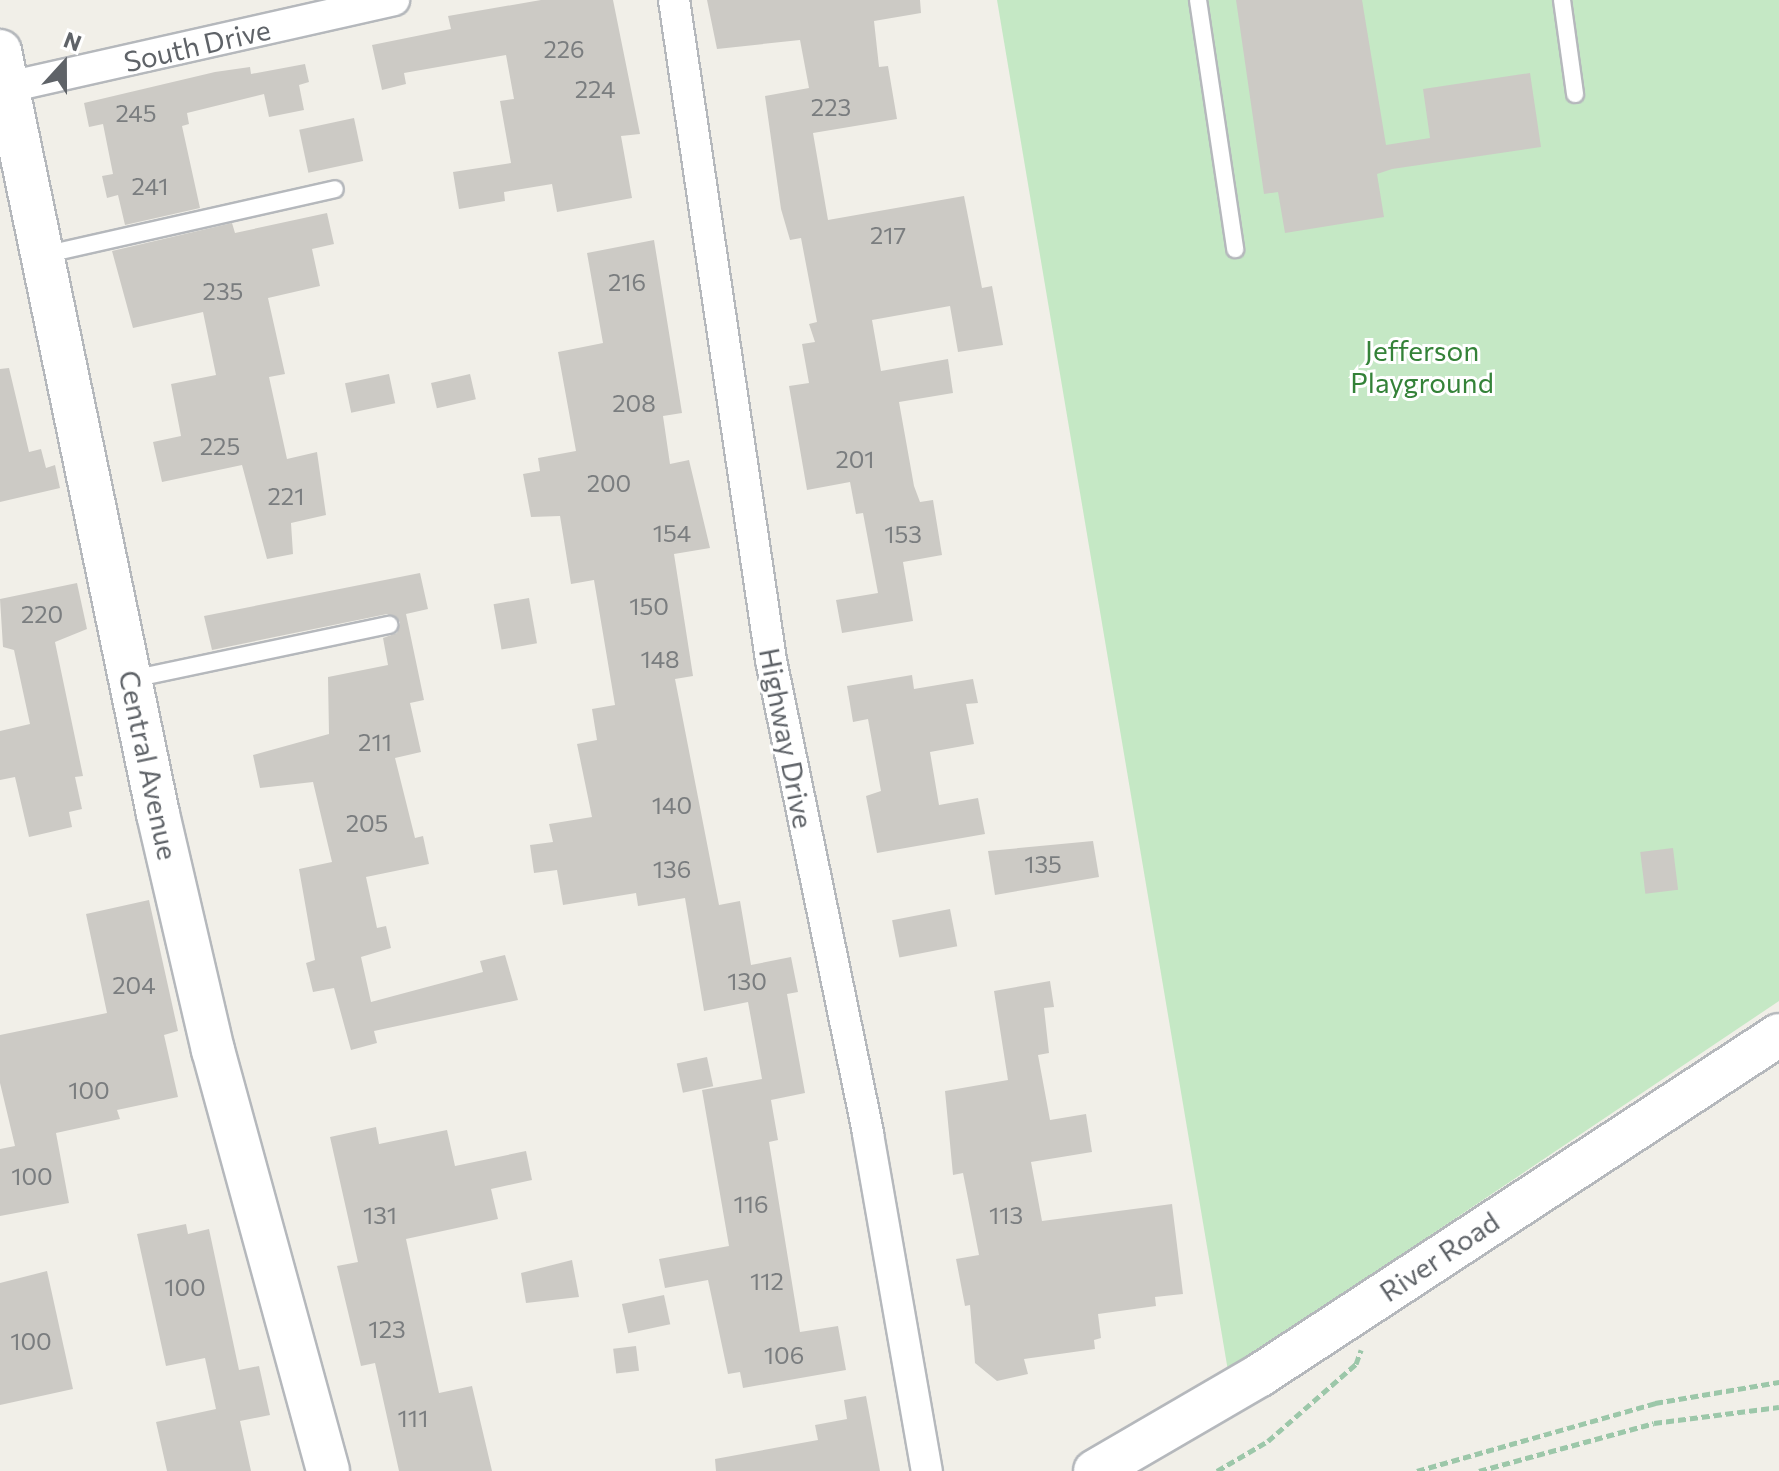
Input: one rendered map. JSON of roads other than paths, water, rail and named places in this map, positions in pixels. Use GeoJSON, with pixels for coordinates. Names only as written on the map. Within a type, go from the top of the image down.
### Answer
{"type":"FeatureCollection","features":[{"type":"Feature","properties":{"kind":"main road","name":"Central Avenue"},"geometry":{"type":"LineString","coordinates":[[3,76],[213,1050],[328,1471]]}},
{"type":"Feature","properties":{"kind":"main road","name":"River Road"},"geometry":{"type":"LineString","coordinates":[[1095,1471],[1376,1298],[1779,1035]]}},
{"type":"Feature","properties":{"kind":"street","name":"South Drive"},"geometry":{"type":"LineString","coordinates":[[3,76],[394,0]]}},
{"type":"Feature","properties":{"kind":"street","name":"Highway Drive"},"geometry":{"type":"LineString","coordinates":[[674,0],[771,660],[868,1134],[927,1471]]}},
{"type":"Feature","properties":{"kind":"lane"},"geometry":{"type":"LineString","coordinates":[[1198,0],[1235,249]]}},
{"type":"Feature","properties":{"kind":"lane"},"geometry":{"type":"LineString","coordinates":[[1562,0],[1575,94]]}},
{"type":"Feature","properties":{"kind":"lane"},"geometry":{"type":"LineString","coordinates":[[43,255],[335,189]]}},
{"type":"Feature","properties":{"kind":"lane"},"geometry":{"type":"LineString","coordinates":[[131,679],[389,625]]}},
{"type":"Feature","properties":{"kind":"park label","name":"Jefferson Playground"},"geometry":{"type":"Point","coordinates":[1422,366]}}]}
